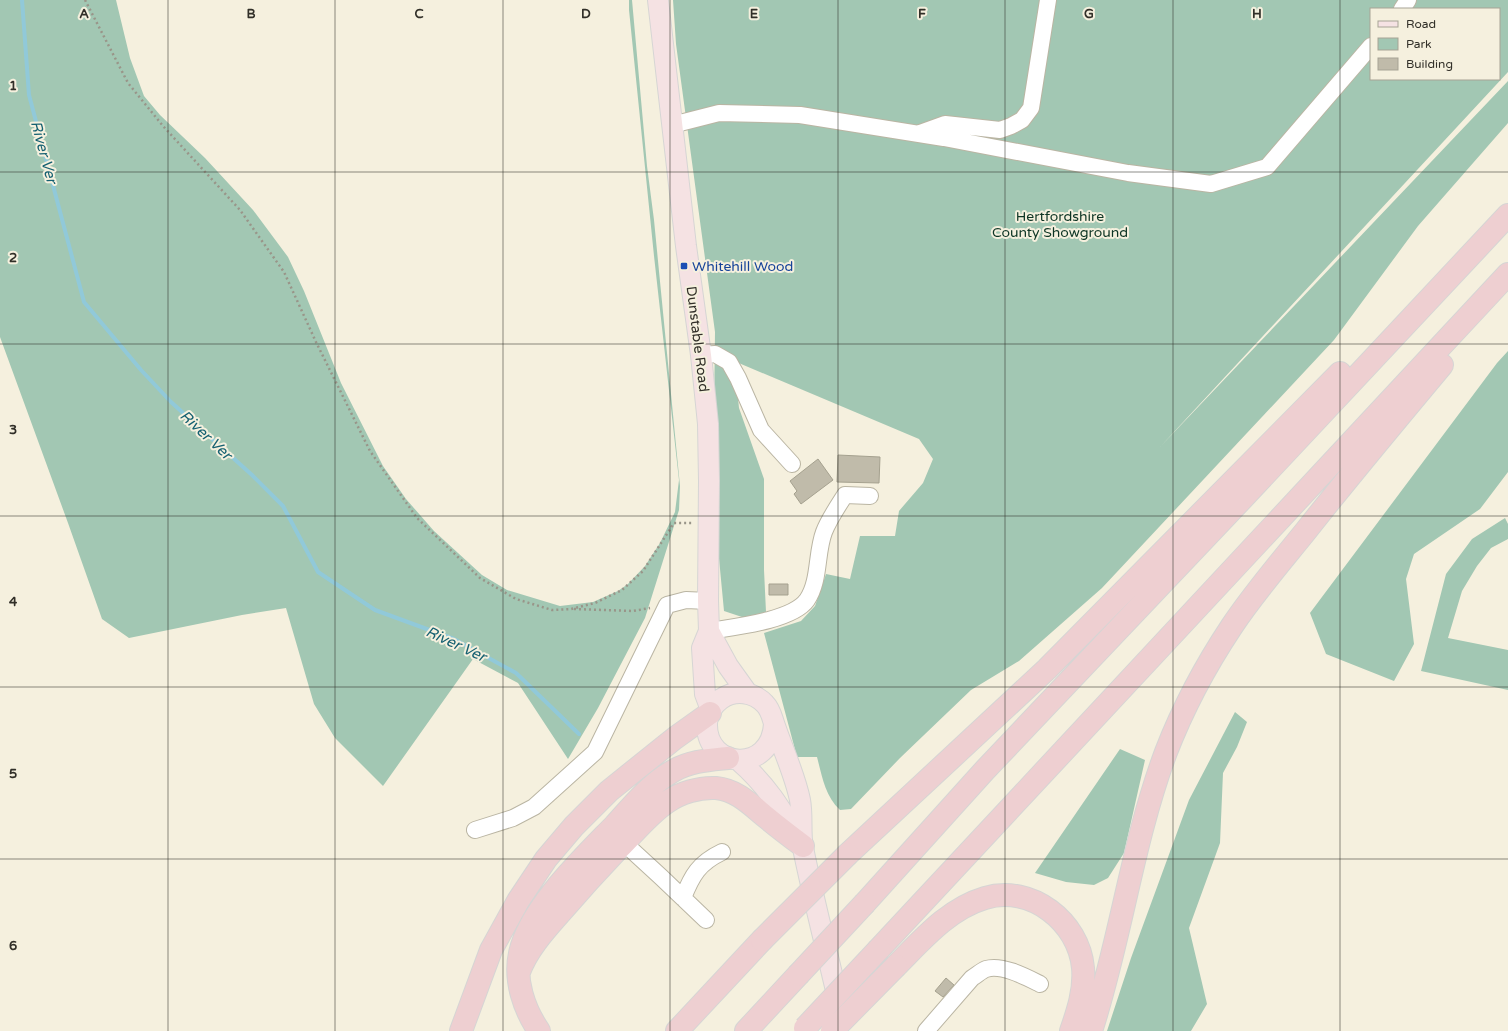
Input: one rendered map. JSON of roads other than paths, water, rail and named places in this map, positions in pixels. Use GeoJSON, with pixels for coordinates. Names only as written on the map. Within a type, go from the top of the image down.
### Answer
{"type":"FeatureCollection","features":[{"type":"Feature","properties":{"kind":"highway"},"geometry":{"type":"LineString","coordinates":[[677,1031],[762,940],[848,854],[1047,669],[1354,359],[1508,209]]}},
{"type":"Feature","properties":{"kind":"highway"},"geometry":{"type":"LineString","coordinates":[[746,1031],[866,903],[985,770],[1508,215]]}},
{"type":"Feature","properties":{"kind":"highway"},"geometry":{"type":"LineString","coordinates":[[804,1030],[1508,274]]}},
{"type":"Feature","properties":{"kind":"highway"},"geometry":{"type":"LineString","coordinates":[[1091,1031],[1114,950],[1140,835],[1155,785],[1181,718],[1209,664],[1233,625],[1277,567],[1388,429],[1480,320],[1508,283]]}},
{"type":"Feature","properties":{"kind":"highway"},"geometry":{"type":"LineString","coordinates":[[461,1031],[491,950],[518,901],[546,860],[582,817],[609,791],[674,738],[710,712]]}},
{"type":"Feature","properties":{"kind":"highway"},"geometry":{"type":"LineString","coordinates":[[539,1031],[532,1021],[525,1004],[520,987],[519,972],[520,954],[524,938],[544,905],[576,866],[655,784],[673,771],[695,762],[733,759]]}},
{"type":"Feature","properties":{"kind":"highway"},"geometry":{"type":"LineString","coordinates":[[519,972],[525,957],[546,928],[581,888],[651,816],[669,801],[682,795],[700,789],[714,788],[724,789],[735,793],[802,846]]}},
{"type":"Feature","properties":{"kind":"highway"},"geometry":{"type":"LineString","coordinates":[[832,1031],[944,920],[970,904],[985,898],[997,896],[1017,896],[1047,908],[1060,918],[1073,937],[1083,967],[1083,990],[1071,1031]]}},
{"type":"Feature","properties":{"kind":"main road","name":"Dunstable Road"},"geometry":{"type":"LineString","coordinates":[[658,0],[701,355],[708,431],[710,481],[709,631],[702,648],[705,694],[710,712]]}},
{"type":"Feature","properties":{"kind":"main road","name":"Dunstable Road"},"geometry":{"type":"LineString","coordinates":[[709,631],[728,666],[748,694]]}},
{"type":"Feature","properties":{"kind":"main road"},"geometry":{"type":"LineString","coordinates":[[802,846],[770,792],[754,774],[733,759],[720,753],[708,736],[707,725],[710,712],[716,703],[728,695],[741,693],[757,697],[765,704],[772,715],[800,801],[802,846],[845,1031]]}},
{"type":"Feature","properties":{"kind":"main road"},"geometry":{"type":"LineString","coordinates":[[733,759],[753,758],[764,750],[771,740],[774,724]]}},
{"type":"Feature","properties":{"kind":"lane"},"geometry":{"type":"LineString","coordinates":[[918,134],[945,124],[1000,130],[1022,120],[1031,108],[1048,0]]}},
{"type":"Feature","properties":{"kind":"lane"},"geometry":{"type":"LineString","coordinates":[[672,125],[718,113],[800,115],[918,134],[1128,173],[1211,184],[1267,167],[1370,47]]}},
{"type":"Feature","properties":{"kind":"lane"},"geometry":{"type":"LineString","coordinates":[[701,355],[715,354],[729,362],[738,378],[761,430],[792,464]]}},
{"type":"Feature","properties":{"kind":"lane"},"geometry":{"type":"LineString","coordinates":[[709,631],[756,624],[798,608],[806,601],[812,589],[824,532],[845,494],[870,496]]}},
{"type":"Feature","properties":{"kind":"lane"},"geometry":{"type":"LineString","coordinates":[[475,830],[513,818],[534,807],[595,752],[667,605],[686,600],[708,601]]}},
{"type":"Feature","properties":{"kind":"lane"},"geometry":{"type":"LineString","coordinates":[[624,843],[706,920]]}},
{"type":"Feature","properties":{"kind":"lane"},"geometry":{"type":"LineString","coordinates":[[683,898],[691,878],[699,867],[713,856],[722,852]]}},
{"type":"Feature","properties":{"kind":"lane"},"geometry":{"type":"LineString","coordinates":[[926,1031],[972,978],[982,971],[994,968],[1016,972],[1040,984]]}},
{"type":"Feature","properties":{"kind":"waterway","name":"River Ver"},"geometry":{"type":"LineString","coordinates":[[22,0],[29,95],[84,302],[141,370],[171,402],[252,475],[283,506],[318,572],[375,610],[454,639],[516,673],[579,734]]}},
{"type":"Feature","properties":{"kind":"place","name":"Whitehill Wood"},"geometry":{"type":"Point","coordinates":[684,266]}},
{"type":"Feature","properties":{"kind":"park label","name":"Hertfordshire County Showground"},"geometry":{"type":"Point","coordinates":[1060,224]}}]}
